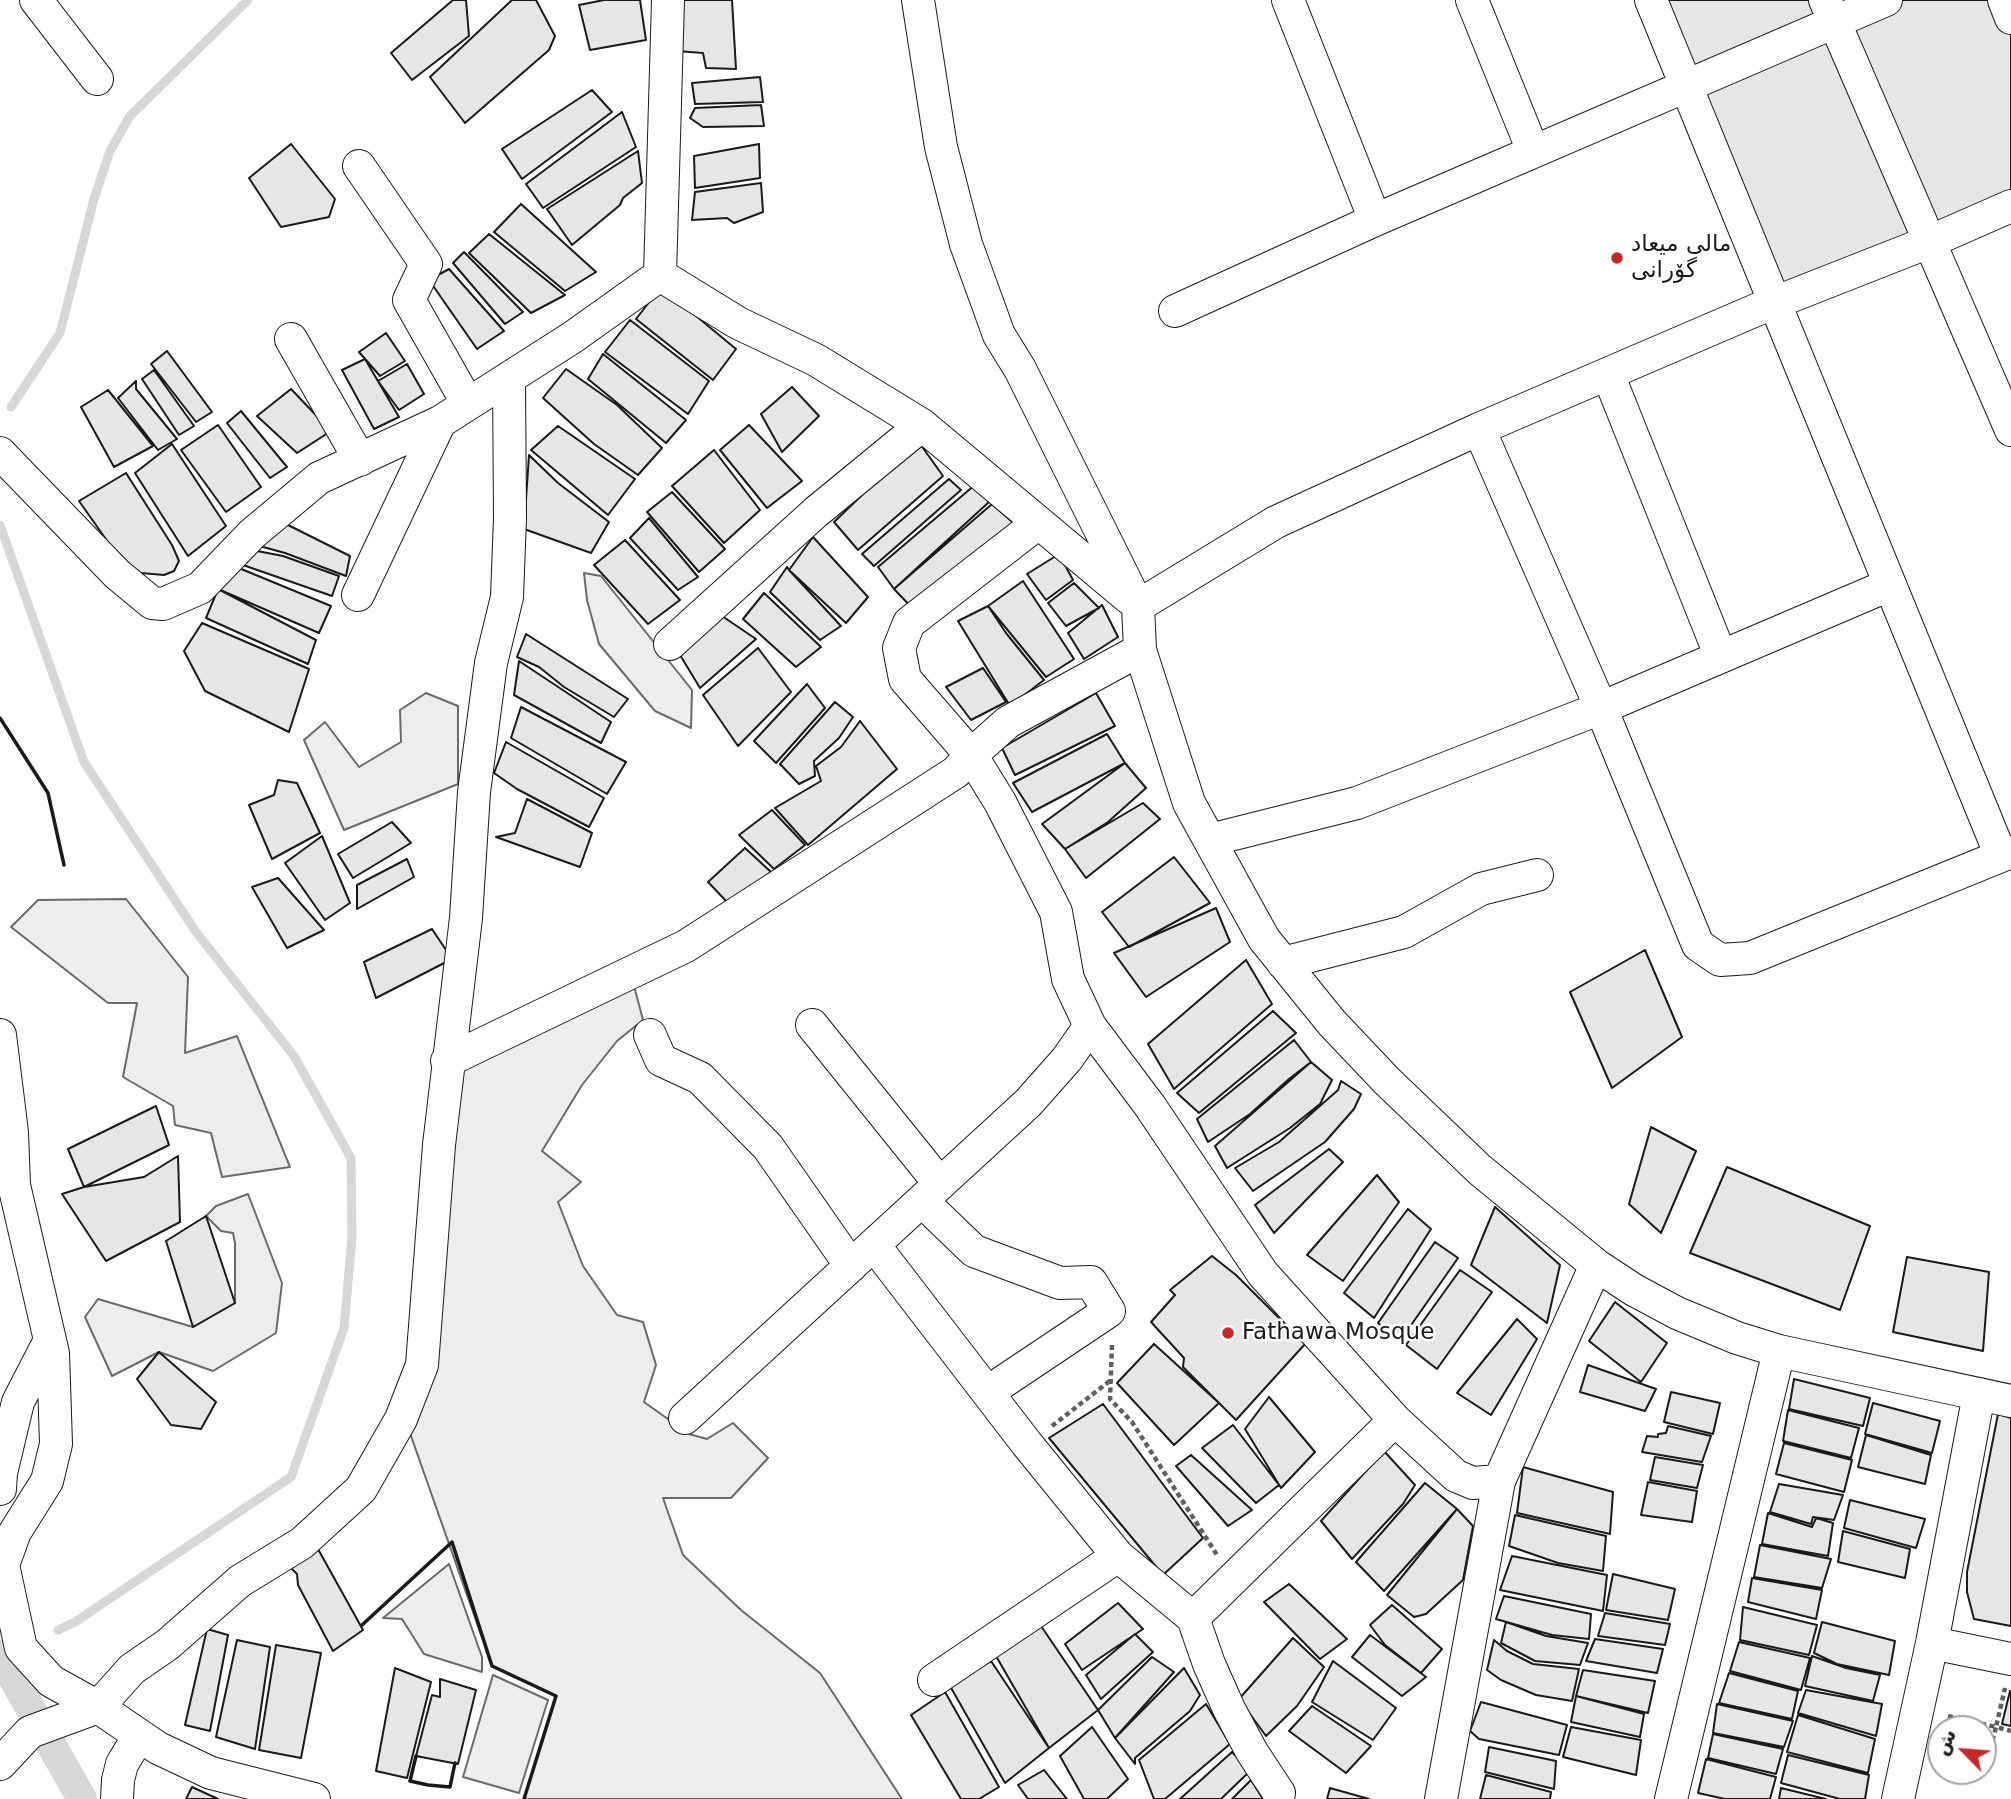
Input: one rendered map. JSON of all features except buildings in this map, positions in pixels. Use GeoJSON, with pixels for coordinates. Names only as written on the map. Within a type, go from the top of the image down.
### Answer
{"type":"FeatureCollection","features":[{"type":"Feature","properties":{"kind":"street"},"geometry":{"type":"LineString","coordinates":[[36,0],[97,79]]}},
{"type":"Feature","properties":{"kind":"street"},"geometry":{"type":"LineString","coordinates":[[660,275],[668,0]]}},
{"type":"Feature","properties":{"kind":"street"},"geometry":{"type":"LineString","coordinates":[[918,0],[942,147],[966,244],[999,335],[1020,369],[1138,606],[1139,650],[1189,803],[1264,939],[1332,1023],[1387,1081],[1480,1170],[1596,1265],[1634,1290],[1677,1313],[1737,1338],[1779,1351],[2011,1401]]}},
{"type":"Feature","properties":{"kind":"street"},"geometry":{"type":"LineString","coordinates":[[1288,0],[1375,220]]}},
{"type":"Feature","properties":{"kind":"street"},"geometry":{"type":"LineString","coordinates":[[1472,0],[1533,152]]}},
{"type":"Feature","properties":{"kind":"street"},"geometry":{"type":"LineString","coordinates":[[1479,429],[1601,708],[1698,946],[1720,960],[1750,958],[2006,854],[1889,585],[1651,0]]}},
{"type":"Feature","properties":{"kind":"street"},"geometry":{"type":"LineString","coordinates":[[1175,312],[1375,220],[1688,87],[1829,12],[1886,0]]}},
{"type":"Feature","properties":{"kind":"street"},"geometry":{"type":"LineString","coordinates":[[2004,0],[2011,18]]}},
{"type":"Feature","properties":{"kind":"street"},"geometry":{"type":"LineString","coordinates":[[1829,12],[2011,430]]}},
{"type":"Feature","properties":{"kind":"street"},"geometry":{"type":"LineString","coordinates":[[359,166],[426,264],[409,300],[468,404]]}},
{"type":"Feature","properties":{"kind":"street"},"geometry":{"type":"LineString","coordinates":[[1138,606],[1276,522],[1479,429],[1773,303],[1929,242],[2011,206]]}},
{"type":"Feature","properties":{"kind":"street"},"geometry":{"type":"LineString","coordinates":[[0,453],[117,574],[152,603],[163,604],[200,588],[252,534],[319,478],[440,422],[573,338],[660,275]]}},
{"type":"Feature","properties":{"kind":"street"},"geometry":{"type":"LineString","coordinates":[[660,275],[738,323],[816,360],[922,425],[1138,606]]}},
{"type":"Feature","properties":{"kind":"street"},"geometry":{"type":"LineString","coordinates":[[291,339],[360,460]]}},
{"type":"Feature","properties":{"kind":"street"},"geometry":{"type":"LineString","coordinates":[[1608,374],[1721,657]]}},
{"type":"Feature","properties":{"kind":"street"},"geometry":{"type":"LineString","coordinates":[[0,1764],[30,1732],[98,1707],[132,1669],[167,1645],[240,1581],[302,1543],[361,1489],[401,1419],[422,1365],[447,1060],[466,918],[474,792],[491,663],[507,597],[510,518],[509,377]]}},
{"type":"Feature","properties":{"kind":"street"},"geometry":{"type":"LineString","coordinates":[[358,595],[440,422]]}},
{"type":"Feature","properties":{"kind":"street"},"geometry":{"type":"LineString","coordinates":[[670,644],[816,512],[922,425]]}},
{"type":"Feature","properties":{"kind":"street"},"geometry":{"type":"LineString","coordinates":[[1038,523],[909,623],[899,648],[905,679],[971,755],[1000,802],[1056,912],[1068,979],[1090,1026],[1150,1106],[1263,1274],[1395,1420],[1457,1476],[1473,1483],[1499,1481]]}},
{"type":"Feature","properties":{"kind":"street"},"geometry":{"type":"LineString","coordinates":[[1210,840],[1357,803],[1601,708],[1889,585]]}},
{"type":"Feature","properties":{"kind":"street"},"geometry":{"type":"LineString","coordinates":[[447,1060],[685,946],[956,772],[1008,722],[1139,650]]}},
{"type":"Feature","properties":{"kind":"street"},"geometry":{"type":"LineString","coordinates":[[1283,963],[1404,932],[1481,889],[1537,875]]}},
{"type":"Feature","properties":{"kind":"street"},"geometry":{"type":"LineString","coordinates":[[812,1025],[974,1251],[1060,1283],[1091,1282],[1109,1311],[988,1392]]}},
{"type":"Feature","properties":{"kind":"street"},"geometry":{"type":"LineString","coordinates":[[685,1419],[1028,1103],[1067,1059],[1090,1026]]}},
{"type":"Feature","properties":{"kind":"street"},"geometry":{"type":"LineString","coordinates":[[0,1035],[12,1132],[14,1185],[53,1353],[56,1444],[47,1481],[4,1551],[3,1565],[21,1648],[51,1681],[98,1707],[158,1748],[211,1773],[314,1799]]}},
{"type":"Feature","properties":{"kind":"street"},"geometry":{"type":"LineString","coordinates":[[650,1035],[661,1060],[700,1079],[768,1147],[851,1266]]}},
{"type":"Feature","properties":{"kind":"street"},"geometry":{"type":"LineString","coordinates":[[874,1245],[1027,1444],[1118,1556],[1192,1618],[1229,1709],[1252,1752],[1279,1793]]}},
{"type":"Feature","properties":{"kind":"street"},"geometry":{"type":"LineString","coordinates":[[1441,1799],[1499,1481],[1596,1265]]}},
{"type":"Feature","properties":{"kind":"street"},"geometry":{"type":"LineString","coordinates":[[0,1489],[1,1473],[18,1402],[50,1340]]}},
{"type":"Feature","properties":{"kind":"street"},"geometry":{"type":"LineString","coordinates":[[1671,1799],[1779,1351]]}},
{"type":"Feature","properties":{"kind":"street"},"geometry":{"type":"LineString","coordinates":[[1898,1799],[1932,1643],[1979,1394]]}},
{"type":"Feature","properties":{"kind":"street"},"geometry":{"type":"LineString","coordinates":[[1192,1618],[1395,1420]]}},
{"type":"Feature","properties":{"kind":"street"},"geometry":{"type":"LineString","coordinates":[[934,1680],[1118,1556]]}},
{"type":"Feature","properties":{"kind":"street"},"geometry":{"type":"LineString","coordinates":[[1932,1643],[2009,1670]]}},
{"type":"Feature","properties":{"kind":"street"},"geometry":{"type":"LineString","coordinates":[[117,1799],[122,1764],[142,1737]]}},
{"type":"Feature","properties":{"kind":"path"},"geometry":{"type":"LineString","coordinates":[[1109,1311],[1112,1327],[1110,1399],[1132,1422],[1232,1579]]}},
{"type":"Feature","properties":{"kind":"path"},"geometry":{"type":"LineString","coordinates":[[1027,1444],[1111,1379]]}},
{"type":"Feature","properties":{"kind":"path"},"geometry":{"type":"LineString","coordinates":[[1997,1723],[2009,1670]]}},
{"type":"Feature","properties":{"kind":"shaded area"},"geometry":{"type":"Polygon","coordinates":[[[584,573],[601,576],[692,690],[691,728],[655,711],[599,644],[587,600],[584,573]]]}},
{"type":"Feature","properties":{"kind":"shaded area"},"geometry":{"type":"Polygon","coordinates":[[[426,693],[458,706],[458,784],[344,830],[304,740],[325,722],[359,767],[401,742],[400,710],[426,693]]]}},
{"type":"Feature","properties":{"kind":"shaded area"},"geometry":{"type":"Polygon","coordinates":[[[126,899],[188,977],[185,1053],[237,1036],[290,1167],[222,1177],[211,1133],[175,1125],[173,1106],[123,1077],[137,1003],[108,1003],[11,927],[38,900],[126,899]]]}},
{"type":"Feature","properties":{"kind":"shaded area"},"geometry":{"type":"Polygon","coordinates":[[[633,982],[643,1020],[617,1041],[582,1085],[542,1151],[581,1182],[558,1202],[583,1266],[617,1315],[643,1322],[656,1365],[644,1402],[689,1434],[707,1439],[733,1423],[768,1458],[731,1498],[663,1498],[683,1555],[741,1610],[820,1673],[902,1799],[524,1799],[556,1696],[492,1666],[411,1436],[410,1395],[446,1069],[633,982]]]}},
{"type":"Feature","properties":{"kind":"shaded area"},"geometry":{"type":"Polygon","coordinates":[[[248,1194],[282,1283],[276,1333],[213,1371],[159,1352],[112,1376],[85,1317],[98,1299],[193,1327],[235,1303],[233,1233],[221,1231],[206,1216],[216,1206],[248,1194]]]}},
{"type":"Feature","properties":{"kind":"shaded area"},"geometry":{"type":"Polygon","coordinates":[[[449,1564],[482,1657],[482,1672],[424,1654],[402,1619],[383,1618],[449,1564]]]}},
{"type":"Feature","properties":{"kind":"shaded area"},"geometry":{"type":"Polygon","coordinates":[[[493,1675],[548,1700],[519,1793],[463,1777],[493,1675]]]}},
{"type":"Feature","properties":{"kind":"waterway"},"geometry":{"type":"LineString","coordinates":[[11,407],[60,333],[94,199],[110,151],[130,116],[248,0]]}},
{"type":"Feature","properties":{"kind":"waterway"},"geometry":{"type":"LineString","coordinates":[[0,525],[84,762],[196,932],[294,1056],[351,1158],[352,1237],[344,1328],[291,1477],[75,1622],[58,1630]]}},
{"type":"Feature","properties":{"kind":"waterway"},"geometry":{"type":"LineString","coordinates":[[0,1655],[82,1799]]}},
{"type":"Feature","properties":{"kind":"wall"},"geometry":{"type":"LineString","coordinates":[[0,718],[48,793],[64,865]]}},
{"type":"Feature","properties":{"kind":"wall"},"geometry":{"type":"LineString","coordinates":[[362,1625],[452,1542],[492,1666],[556,1696],[524,1799]]}},
{"type":"Feature","properties":{"kind":"wall"},"geometry":{"type":"LineString","coordinates":[[416,1756],[410,1781],[428,1785],[450,1787],[455,1763]]}},
{"type":"Feature","properties":{"kind":"place","name":"مالی میعاد گۆرانی"},"geometry":{"type":"Point","coordinates":[1617,258]}},
{"type":"Feature","properties":{"kind":"place","name":"Fathawa Mosque"},"geometry":{"type":"Point","coordinates":[1228,1333]}}]}
